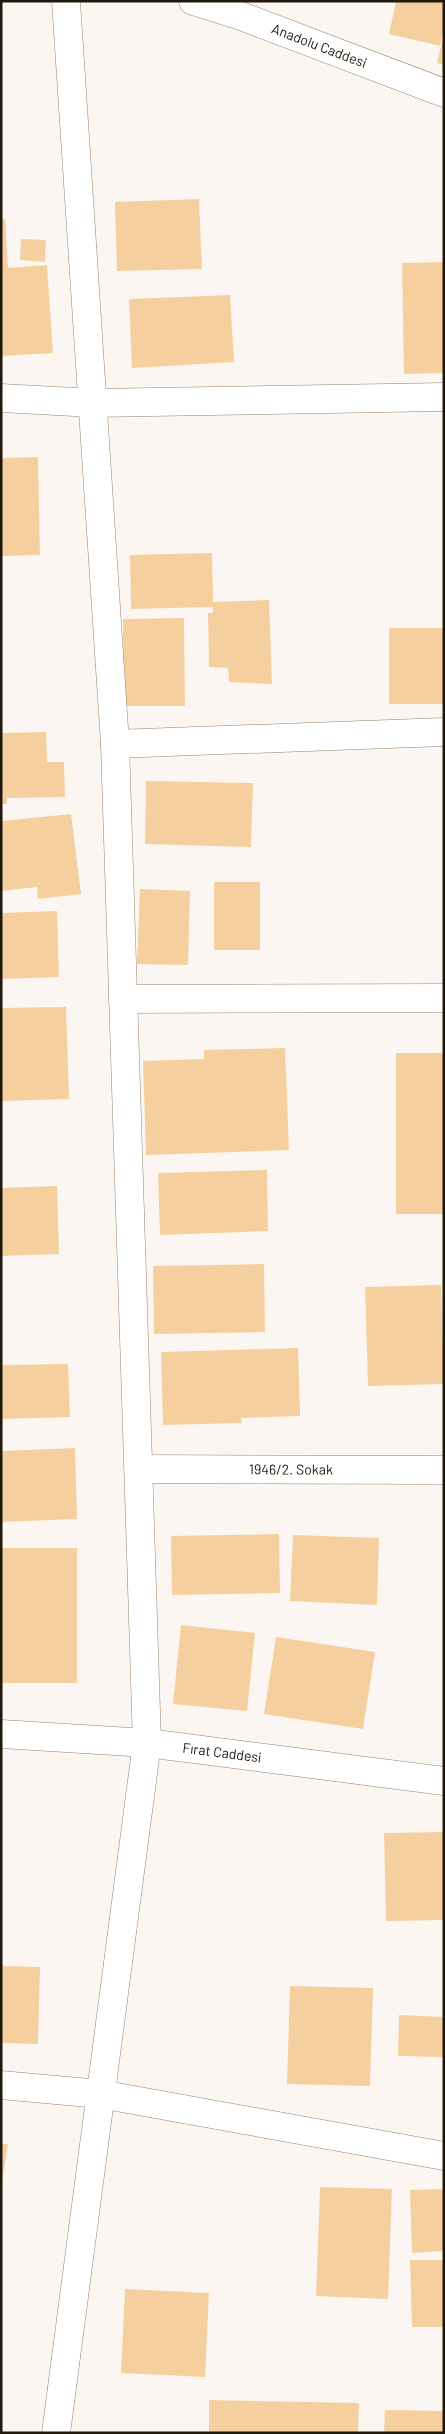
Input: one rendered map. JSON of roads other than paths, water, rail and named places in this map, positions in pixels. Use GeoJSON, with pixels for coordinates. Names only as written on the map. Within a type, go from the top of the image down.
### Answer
{"type":"FeatureCollection","features":[{"type":"Feature","properties":{"kind":"street"},"geometry":{"type":"LineString","coordinates":[[56,2433],[147,1743],[140,1469],[115,744],[66,1]]}},
{"type":"Feature","properties":{"kind":"street","name":"Anadolu Caddesi"},"geometry":{"type":"LineString","coordinates":[[193,1],[241,16],[444,93]]}},
{"type":"Feature","properties":{"kind":"street"},"geometry":{"type":"LineString","coordinates":[[1,398],[93,403],[444,396]]}},
{"type":"Feature","properties":{"kind":"street"},"geometry":{"type":"LineString","coordinates":[[115,744],[444,732]]}},
{"type":"Feature","properties":{"kind":"street"},"geometry":{"type":"LineString","coordinates":[[124,1000],[444,998]]}},
{"type":"Feature","properties":{"kind":"street","name":"1946/2. Sokak"},"geometry":{"type":"LineString","coordinates":[[140,1469],[444,1470]]}},
{"type":"Feature","properties":{"kind":"street","name":"Fırat Caddesi"},"geometry":{"type":"LineString","coordinates":[[1,1734],[147,1743],[444,1781]]}},
{"type":"Feature","properties":{"kind":"street"},"geometry":{"type":"LineString","coordinates":[[1,2084],[100,2094],[444,2156]]}}]}
